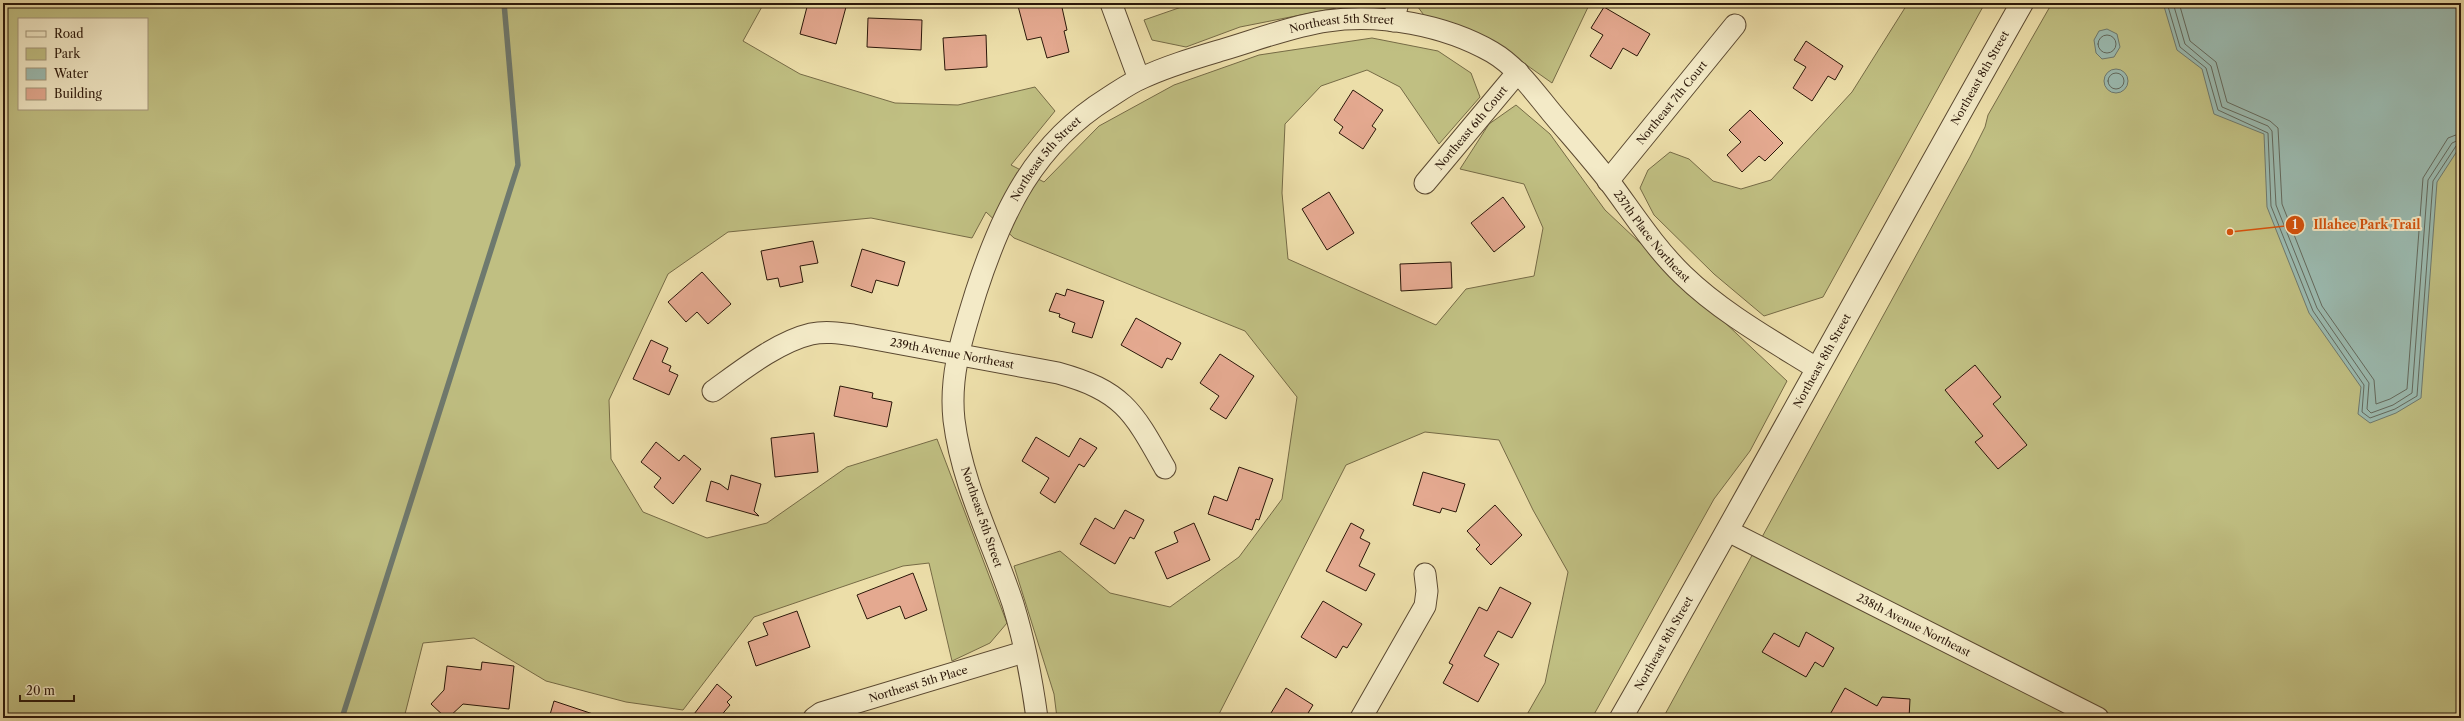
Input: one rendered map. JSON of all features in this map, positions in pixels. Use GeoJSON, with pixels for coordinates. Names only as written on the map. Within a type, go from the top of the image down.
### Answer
{"type":"FeatureCollection","features":[{"type":"Feature","properties":{"kind":"street"},"geometry":{"type":"LineString","coordinates":[[1111,3],[1139,79]]}},
{"type":"Feature","properties":{"kind":"street","name":"Northeast 8th Street"},"geometry":{"type":"LineString","coordinates":[[1620,718],[1728,531],[1816,368],[2022,3]]}},
{"type":"Feature","properties":{"kind":"street","name":"Northeast 5th Street"},"geometry":{"type":"LineString","coordinates":[[1037,718],[1013,606],[969,488],[954,421],[953,390],[956,355],[987,258],[1016,192],[1036,163],[1064,132],[1094,107],[1139,79],[1184,62],[1324,21],[1396,12],[1435,29],[1472,42],[1496,54],[1518,72]]}},
{"type":"Feature","properties":{"kind":"street","name":"Northeast 7th Court"},"geometry":{"type":"LineString","coordinates":[[1608,181],[1735,25]]}},
{"type":"Feature","properties":{"kind":"street","name":"237th Place Northeast"},"geometry":{"type":"LineString","coordinates":[[1518,72],[1608,181],[1646,233],[1683,275],[1747,324],[1816,368]]}},
{"type":"Feature","properties":{"kind":"street","name":"Northeast 6th Court"},"geometry":{"type":"LineString","coordinates":[[1425,183],[1518,72]]}},
{"type":"Feature","properties":{"kind":"street","name":"239th Avenue Northeast"},"geometry":{"type":"LineString","coordinates":[[713,391],[756,361],[788,343],[810,334],[835,332],[853,335],[1058,373],[1082,379],[1104,389],[1124,404],[1140,424],[1164,468]]}},
{"type":"Feature","properties":{"kind":"street","name":"238th Avenue Northeast"},"geometry":{"type":"LineString","coordinates":[[1728,531],[2098,718]]}},
{"type":"Feature","properties":{"kind":"street"},"geometry":{"type":"LineString","coordinates":[[1361,718],[1425,606],[1427,591],[1425,574]]}},
{"type":"Feature","properties":{"kind":"street","name":"Northeast 5th Place"},"geometry":{"type":"LineString","coordinates":[[814,718],[821,714],[1024,652]]}},
{"type":"Feature","properties":{"kind":"green space"},"geometry":{"type":"Polygon","coordinates":[[[3,3],[764,3],[743,41],[800,74],[895,103],[958,105],[1035,87],[1055,111],[1011,165],[1044,182],[1099,126],[1174,85],[1259,55],[1372,38],[1438,51],[1471,73],[1480,97],[1439,144],[1400,87],[1367,70],[1321,86],[1285,124],[1282,193],[1288,259],[1436,325],[1466,289],[1534,276],[1543,228],[1524,184],[1460,169],[1489,124],[1516,105],[1550,134],[1605,210],[1787,381],[1750,451],[1714,499],[1592,718],[1525,718],[1545,683],[1568,572],[1533,510],[1499,440],[1425,432],[1346,465],[1217,718],[1057,718],[1054,694],[1014,566],[1060,551],[1110,593],[1170,607],[1239,557],[1282,499],[1297,397],[1245,331],[1014,238],[986,212],[972,238],[871,218],[728,232],[668,274],[609,400],[611,459],[643,512],[707,538],[767,523],[847,467],[937,439],[1007,623],[990,643],[952,661],[929,563],[903,566],[754,617],[683,710],[626,702],[546,681],[474,638],[423,643],[404,718],[3,718],[3,3]]]}},
{"type":"Feature","properties":{"kind":"green space"},"geometry":{"type":"Polygon","coordinates":[[[1193,3],[1337,3],[1336,8],[1240,27],[1186,47],[1152,40],[1144,20],[1193,3]]]}},
{"type":"Feature","properties":{"kind":"green space"},"geometry":{"type":"Polygon","coordinates":[[[1415,3],[1590,3],[1552,83],[1501,47],[1426,18],[1415,3]]]}},
{"type":"Feature","properties":{"kind":"green space"},"geometry":{"type":"Polygon","coordinates":[[[1908,3],[1985,3],[1823,297],[1764,316],[1714,274],[1654,215],[1640,188],[1648,170],[1670,152],[1689,159],[1713,181],[1741,189],[1771,180],[1852,92],[1908,3]]]}},
{"type":"Feature","properties":{"kind":"green space"},"geometry":{"type":"Polygon","coordinates":[[[2052,3],[2461,3],[2461,718],[1663,718],[1970,157],[1985,127],[1988,115],[2052,3]]]}},
{"type":"Feature","properties":{"kind":"water"},"geometry":{"type":"Polygon","coordinates":[[[2163,3],[2461,3],[2461,145],[2437,182],[2421,398],[2396,413],[2370,423],[2358,414],[2361,387],[2309,313],[2267,207],[2264,134],[2214,114],[2202,69],[2177,50],[2163,3]]]}},
{"type":"Feature","properties":{"kind":"water"},"geometry":{"type":"Polygon","coordinates":[[[2107,29],[2117,34],[2120,47],[2114,57],[2102,59],[2096,53],[2094,40],[2099,31],[2107,29]]]}},
{"type":"Feature","properties":{"kind":"water"},"geometry":{"type":"Polygon","coordinates":[[[2116,69],[2125,72],[2128,81],[2125,90],[2116,93],[2107,90],[2104,81],[2107,72],[2116,69]]]}},
{"type":"Feature","properties":{"kind":"building"},"geometry":{"type":"Polygon","coordinates":[[[808,3],[832,3],[846,7],[836,44],[800,34],[808,3]]]}},
{"type":"Feature","properties":{"kind":"building"},"geometry":{"type":"Polygon","coordinates":[[[1029,3],[1061,3],[1067,30],[1064,31],[1069,52],[1047,58],[1041,37],[1027,40],[1018,6],[1029,3]]]}},
{"type":"Feature","properties":{"kind":"building"},"geometry":{"type":"Polygon","coordinates":[[[1604,7],[1650,34],[1637,56],[1623,48],[1611,69],[1590,56],[1603,35],[1591,28],[1604,7]]]}},
{"type":"Feature","properties":{"kind":"building"},"geometry":{"type":"Polygon","coordinates":[[[868,18],[922,20],[921,50],[867,47],[868,18]]]}},
{"type":"Feature","properties":{"kind":"building"},"geometry":{"type":"Polygon","coordinates":[[[986,35],[987,67],[945,70],[943,38],[986,35]]]}},
{"type":"Feature","properties":{"kind":"building"},"geometry":{"type":"Polygon","coordinates":[[[1806,41],[1843,66],[1835,80],[1828,76],[1812,101],[1793,88],[1806,67],[1794,60],[1806,41]]]}},
{"type":"Feature","properties":{"kind":"building"},"geometry":{"type":"Polygon","coordinates":[[[1353,90],[1383,110],[1372,126],[1376,129],[1363,149],[1339,133],[1343,127],[1334,120],[1353,90]]]}},
{"type":"Feature","properties":{"kind":"building"},"geometry":{"type":"Polygon","coordinates":[[[1750,110],[1783,143],[1765,161],[1759,156],[1742,172],[1727,155],[1741,142],[1729,130],[1750,110]]]}},
{"type":"Feature","properties":{"kind":"building"},"geometry":{"type":"Polygon","coordinates":[[[1329,192],[1354,233],[1327,250],[1302,209],[1329,192]]]}},
{"type":"Feature","properties":{"kind":"building"},"geometry":{"type":"Polygon","coordinates":[[[1503,197],[1525,227],[1494,252],[1471,223],[1503,197]]]}},
{"type":"Feature","properties":{"kind":"building"},"geometry":{"type":"Polygon","coordinates":[[[813,241],[818,263],[800,266],[803,282],[780,287],[778,278],[767,280],[761,251],[813,241]]]}},
{"type":"Feature","properties":{"kind":"building"},"geometry":{"type":"Polygon","coordinates":[[[862,249],[905,262],[898,286],[876,280],[872,293],[851,286],[862,249]]]}},
{"type":"Feature","properties":{"kind":"building"},"geometry":{"type":"Polygon","coordinates":[[[1451,262],[1452,288],[1401,291],[1400,264],[1451,262]]]}},
{"type":"Feature","properties":{"kind":"building"},"geometry":{"type":"Polygon","coordinates":[[[702,272],[731,304],[708,324],[697,312],[686,322],[668,302],[702,272]]]}},
{"type":"Feature","properties":{"kind":"building"},"geometry":{"type":"Polygon","coordinates":[[[1067,289],[1104,301],[1092,338],[1072,332],[1075,323],[1059,317],[1060,314],[1049,311],[1056,293],[1065,296],[1067,289]]]}},
{"type":"Feature","properties":{"kind":"building"},"geometry":{"type":"Polygon","coordinates":[[[1136,318],[1181,343],[1172,360],[1167,358],[1162,368],[1121,345],[1136,318]]]}},
{"type":"Feature","properties":{"kind":"building"},"geometry":{"type":"Polygon","coordinates":[[[651,340],[668,348],[662,362],[671,366],[669,371],[678,375],[669,395],[633,379],[651,340]]]}},
{"type":"Feature","properties":{"kind":"building"},"geometry":{"type":"Polygon","coordinates":[[[1220,354],[1254,376],[1226,419],[1210,409],[1219,396],[1200,383],[1220,354]]]}},
{"type":"Feature","properties":{"kind":"building"},"geometry":{"type":"Polygon","coordinates":[[[1975,365],[2001,397],[1993,404],[2027,445],[1998,469],[1975,442],[1983,436],[1945,390],[1975,365]]]}},
{"type":"Feature","properties":{"kind":"building"},"geometry":{"type":"Polygon","coordinates":[[[840,386],[873,393],[872,398],[892,402],[887,427],[834,416],[840,386]]]}},
{"type":"Feature","properties":{"kind":"building"},"geometry":{"type":"Polygon","coordinates":[[[814,433],[818,472],[775,477],[771,438],[814,433]]]}},
{"type":"Feature","properties":{"kind":"building"},"geometry":{"type":"Polygon","coordinates":[[[1036,437],[1069,457],[1080,438],[1097,448],[1084,467],[1079,464],[1055,503],[1040,493],[1049,478],[1022,461],[1036,437]]]}},
{"type":"Feature","properties":{"kind":"building"},"geometry":{"type":"Polygon","coordinates":[[[656,442],[679,461],[684,455],[701,469],[673,504],[654,487],[661,478],[641,462],[656,442]]]}},
{"type":"Feature","properties":{"kind":"building"},"geometry":{"type":"Polygon","coordinates":[[[1239,467],[1273,479],[1259,520],[1256,519],[1252,530],[1208,514],[1214,496],[1227,501],[1239,467]]]}},
{"type":"Feature","properties":{"kind":"building"},"geometry":{"type":"Polygon","coordinates":[[[1423,472],[1465,484],[1456,512],[1442,508],[1440,513],[1413,505],[1423,472]]]}},
{"type":"Feature","properties":{"kind":"building"},"geometry":{"type":"Polygon","coordinates":[[[731,475],[761,484],[754,511],[759,516],[706,501],[711,481],[720,484],[728,490],[731,475]]]}},
{"type":"Feature","properties":{"kind":"building"},"geometry":{"type":"Polygon","coordinates":[[[1495,505],[1522,535],[1491,565],[1476,549],[1480,545],[1467,531],[1495,505]]]}},
{"type":"Feature","properties":{"kind":"building"},"geometry":{"type":"Polygon","coordinates":[[[1125,510],[1144,520],[1134,539],[1130,537],[1115,564],[1080,544],[1095,518],[1114,529],[1125,510]]]}},
{"type":"Feature","properties":{"kind":"building"},"geometry":{"type":"Polygon","coordinates":[[[1194,523],[1210,560],[1167,579],[1155,552],[1178,542],[1174,532],[1194,523]]]}},
{"type":"Feature","properties":{"kind":"building"},"geometry":{"type":"Polygon","coordinates":[[[1351,523],[1364,530],[1360,538],[1370,543],[1359,566],[1375,574],[1366,591],[1326,571],[1351,523]]]}},
{"type":"Feature","properties":{"kind":"building"},"geometry":{"type":"Polygon","coordinates":[[[913,573],[927,610],[905,619],[900,606],[867,619],[857,595],[913,573]]]}},
{"type":"Feature","properties":{"kind":"building"},"geometry":{"type":"Polygon","coordinates":[[[1500,587],[1531,603],[1512,638],[1498,631],[1484,656],[1499,664],[1478,702],[1443,683],[1453,665],[1449,663],[1479,607],[1487,611],[1500,587]]]}},
{"type":"Feature","properties":{"kind":"building"},"geometry":{"type":"Polygon","coordinates":[[[1323,601],[1362,624],[1347,648],[1343,646],[1336,658],[1301,637],[1323,601]]]}},
{"type":"Feature","properties":{"kind":"building"},"geometry":{"type":"Polygon","coordinates":[[[797,611],[810,647],[756,666],[748,642],[768,635],[763,623],[797,611]]]}},
{"type":"Feature","properties":{"kind":"building"},"geometry":{"type":"Polygon","coordinates":[[[1806,632],[1834,648],[1823,667],[1815,662],[1806,677],[1762,652],[1774,633],[1799,647],[1806,632]]]}},
{"type":"Feature","properties":{"kind":"building"},"geometry":{"type":"Polygon","coordinates":[[[482,662],[514,666],[509,709],[463,704],[448,718],[446,718],[431,704],[444,690],[447,666],[481,670],[482,662]]]}},
{"type":"Feature","properties":{"kind":"building"},"geometry":{"type":"Polygon","coordinates":[[[717,684],[732,697],[727,702],[730,705],[719,718],[691,718],[717,684]]]}},
{"type":"Feature","properties":{"kind":"building"},"geometry":{"type":"Polygon","coordinates":[[[1286,688],[1313,705],[1305,718],[1268,718],[1286,688]]]}},
{"type":"Feature","properties":{"kind":"building"},"geometry":{"type":"Polygon","coordinates":[[[1845,688],[1877,706],[1882,697],[1910,699],[1909,718],[1828,718],[1845,688]]]}},
{"type":"Feature","properties":{"kind":"building"},"geometry":{"type":"Polygon","coordinates":[[[554,701],[596,715],[596,718],[549,718],[554,701]]]}},
{"type":"Feature","properties":{"kind":"waterway"},"geometry":{"type":"LineString","coordinates":[[342,718],[518,165],[504,3]]}},
{"type":"Feature","properties":{"kind":"place","name":"Illahee Park Trail"},"geometry":{"type":"Point","coordinates":[2230,232]}}]}
